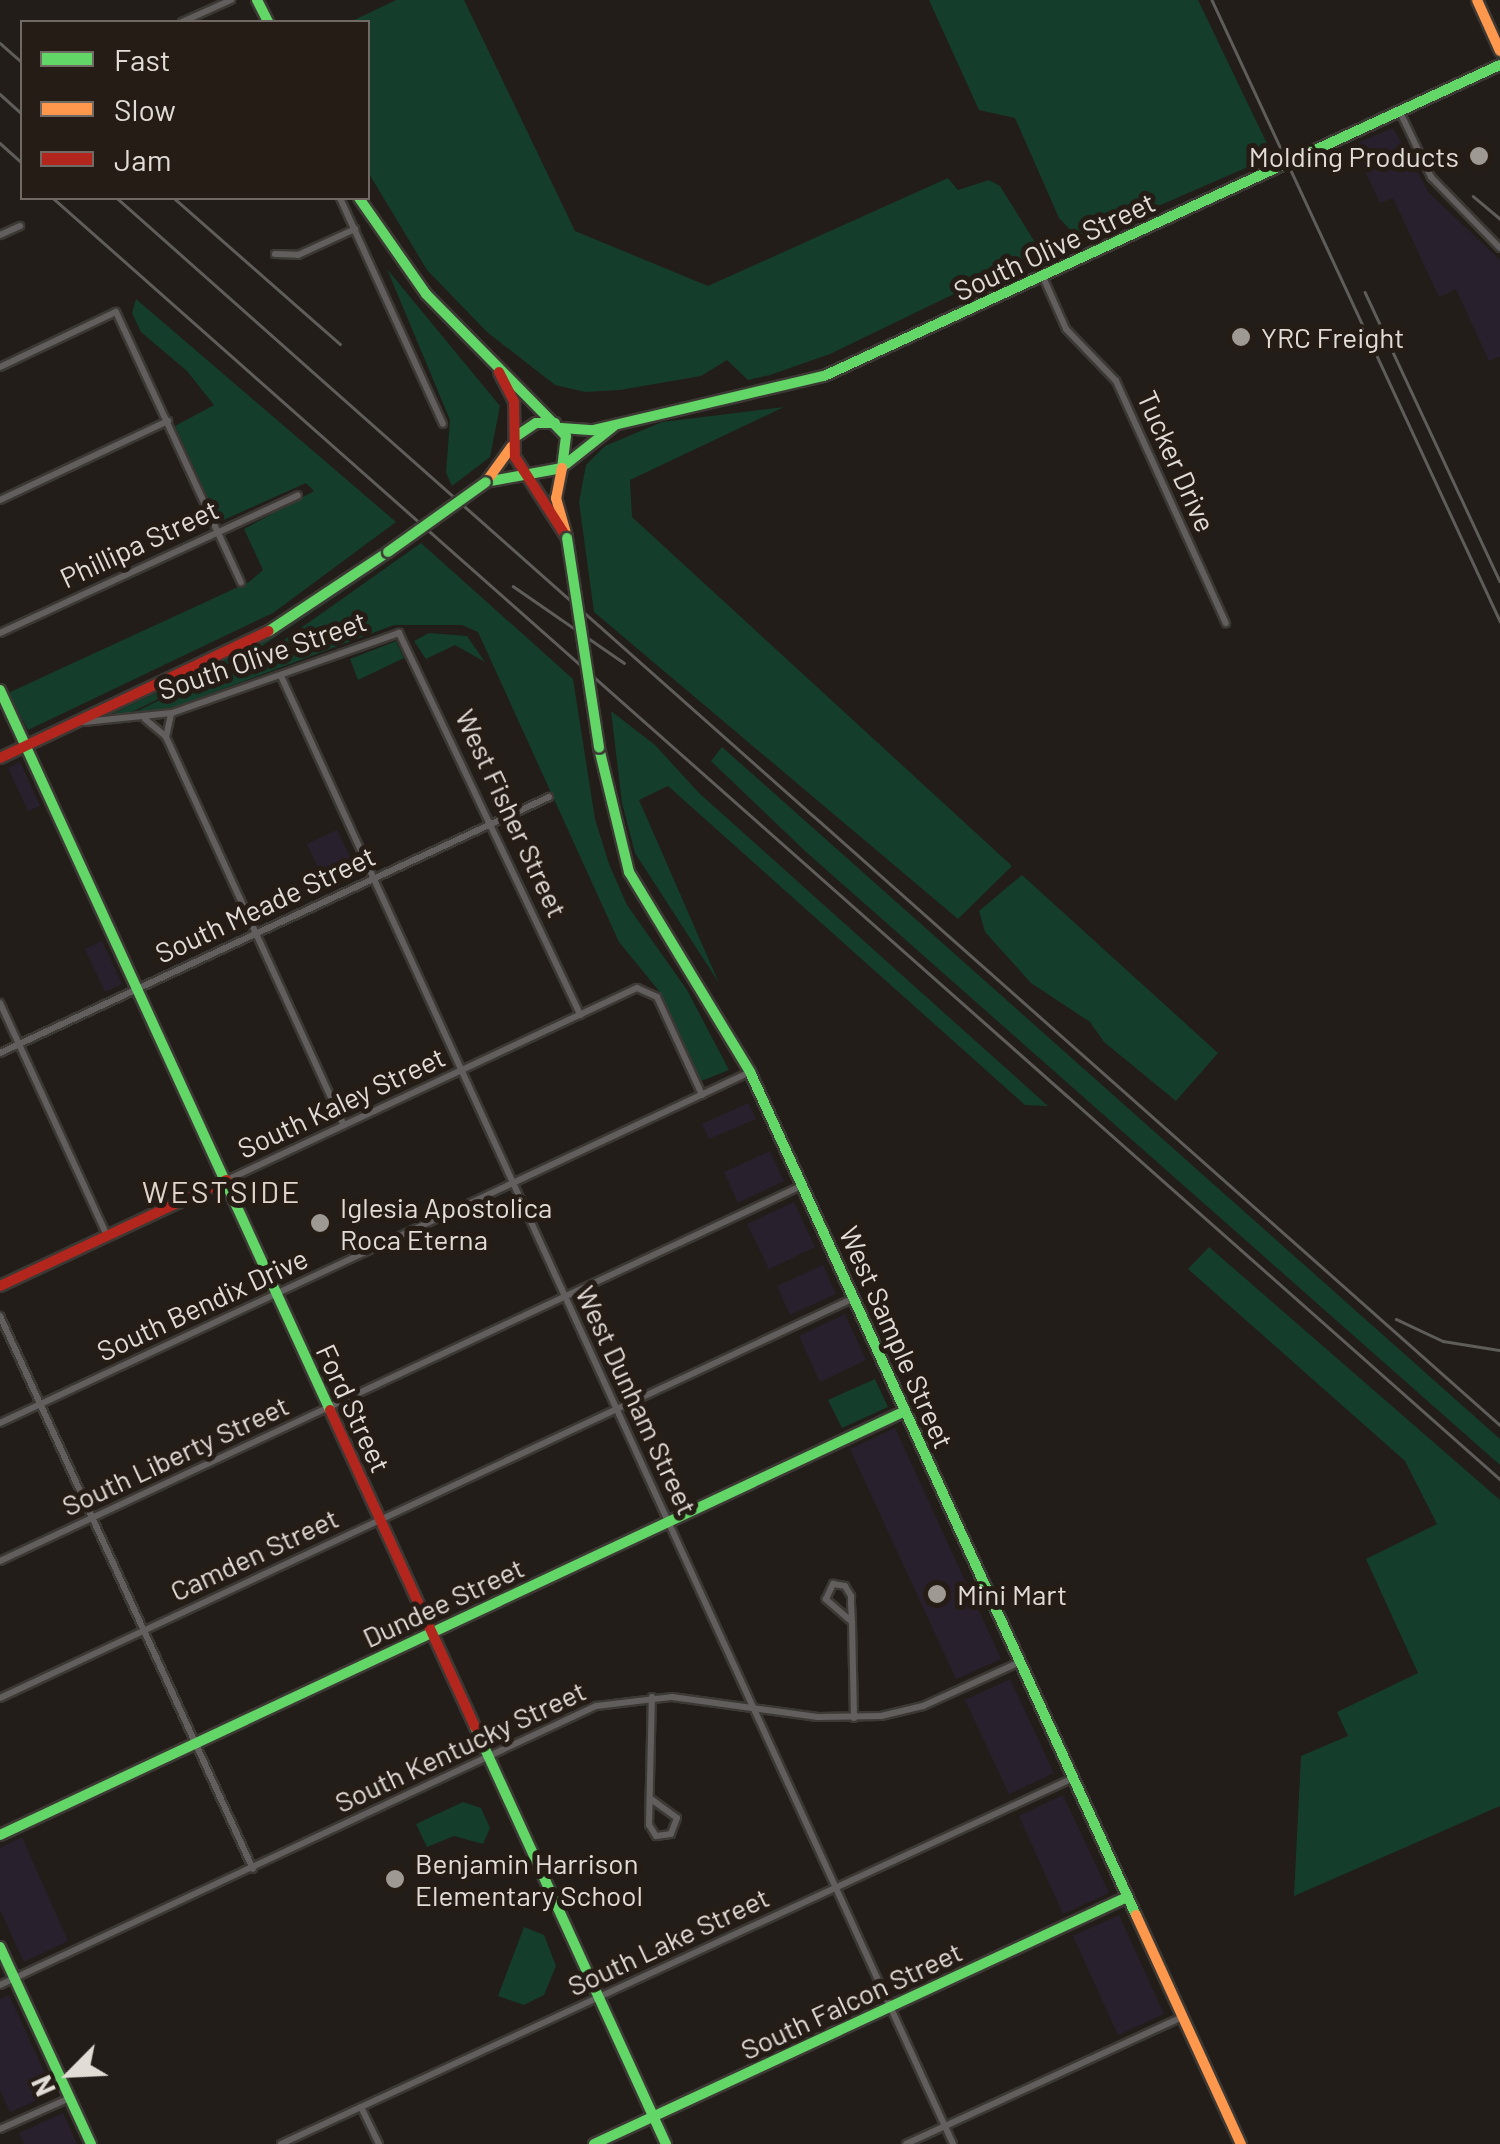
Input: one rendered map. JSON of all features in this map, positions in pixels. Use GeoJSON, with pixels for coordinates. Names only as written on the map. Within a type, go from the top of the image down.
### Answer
{"type":"FeatureCollection","features":[{"type":"Feature","properties":{"kind":"street"},"geometry":{"type":"LineString","coordinates":[[186,20],[230,0]]}},
{"type":"Feature","properties":{"kind":"street"},"geometry":{"type":"LineString","coordinates":[[1477,0],[1500,51]]}},
{"type":"Feature","properties":{"kind":"street","name":"South Olive Street"},"geometry":{"type":"LineString","coordinates":[[564,466],[614,426],[652,411],[812,380],[1500,65]]}},
{"type":"Feature","properties":{"kind":"street"},"geometry":{"type":"LineString","coordinates":[[1400,112],[1430,177],[1500,248]]}},
{"type":"Feature","properties":{"kind":"street"},"geometry":{"type":"LineString","coordinates":[[341,200],[444,424]]}},
{"type":"Feature","properties":{"kind":"street"},"geometry":{"type":"LineString","coordinates":[[360,200],[407,272],[498,371],[558,426],[568,446],[564,466],[524,473],[514,442],[514,402],[498,371]]}},
{"type":"Feature","properties":{"kind":"street"},"geometry":{"type":"LineString","coordinates":[[0,235],[20,226]]}},
{"type":"Feature","properties":{"kind":"street"},"geometry":{"type":"LineString","coordinates":[[275,254],[298,256],[355,230]]}},
{"type":"Feature","properties":{"kind":"street","name":"Tucker Drive"},"geometry":{"type":"LineString","coordinates":[[1042,276],[1066,329],[1116,381],[1226,624]]}},
{"type":"Feature","properties":{"kind":"street"},"geometry":{"type":"LineString","coordinates":[[0,367],[116,312],[241,582]]}},
{"type":"Feature","properties":{"kind":"street"},"geometry":{"type":"LineString","coordinates":[[0,500],[168,421]]}},
{"type":"Feature","properties":{"kind":"street"},"geometry":{"type":"LineString","coordinates":[[514,442],[528,426],[558,426]]}},
{"type":"Feature","properties":{"kind":"street","name":"South Olive Street"},"geometry":{"type":"LineString","coordinates":[[558,426],[614,426]]}},
{"type":"Feature","properties":{"kind":"street","name":"South Olive Street"},"geometry":{"type":"LineString","coordinates":[[0,758],[274,630],[486,482],[514,442]]}},
{"type":"Feature","properties":{"kind":"street","name":"West Sample Street"},"geometry":{"type":"LineString","coordinates":[[564,466],[556,498],[567,538],[608,808],[629,872],[750,1072],[1241,2144]]}},
{"type":"Feature","properties":{"kind":"street","name":"South Olive Street"},"geometry":{"type":"LineString","coordinates":[[486,482],[524,473]]}},
{"type":"Feature","properties":{"kind":"street","name":"West Sample Street"},"geometry":{"type":"LineString","coordinates":[[524,473],[567,538]]}},
{"type":"Feature","properties":{"kind":"street","name":"Phillipa Street"},"geometry":{"type":"LineString","coordinates":[[0,633],[298,494]]}},
{"type":"Feature","properties":{"kind":"street","name":"South Olive Street"},"geometry":{"type":"LineString","coordinates":[[80,722],[172,713],[399,633]]}},
{"type":"Feature","properties":{"kind":"street","name":"West Fisher Street"},"geometry":{"type":"LineString","coordinates":[[399,633],[580,1015]]}},
{"type":"Feature","properties":{"kind":"street","name":"West Dunham Street"},"geometry":{"type":"LineString","coordinates":[[281,676],[953,2144]]}},
{"type":"Feature","properties":{"kind":"street","name":"Ford Street"},"geometry":{"type":"LineString","coordinates":[[0,690],[666,2144]]}},
{"type":"Feature","properties":{"kind":"street"},"geometry":{"type":"LineString","coordinates":[[166,736],[172,713]]}},
{"type":"Feature","properties":{"kind":"street"},"geometry":{"type":"LineString","coordinates":[[144,718],[166,736],[344,1125]]}},
{"type":"Feature","properties":{"kind":"street","name":"South Meade Street"},"geometry":{"type":"LineString","coordinates":[[0,1053],[549,796]]}},
{"type":"Feature","properties":{"kind":"street","name":"South Kaley Street"},"geometry":{"type":"LineString","coordinates":[[0,1286],[580,1015],[648,989],[702,1095]]}},
{"type":"Feature","properties":{"kind":"street"},"geometry":{"type":"LineString","coordinates":[[0,1003],[107,1236]]}},
{"type":"Feature","properties":{"kind":"street","name":"South Bendix Drive"},"geometry":{"type":"LineString","coordinates":[[0,1423],[750,1072]]}},
{"type":"Feature","properties":{"kind":"street","name":"South Liberty Street"},"geometry":{"type":"LineString","coordinates":[[0,1561],[803,1185]]}},
{"type":"Feature","properties":{"kind":"street","name":"Camden Street"},"geometry":{"type":"LineString","coordinates":[[0,1698],[854,1298]]}},
{"type":"Feature","properties":{"kind":"street"},"geometry":{"type":"LineString","coordinates":[[0,1316],[253,1869]]}},
{"type":"Feature","properties":{"kind":"street","name":"Dundee Street"},"geometry":{"type":"LineString","coordinates":[[0,1834],[906,1411]]}},
{"type":"Feature","properties":{"kind":"street"},"geometry":{"type":"LineString","coordinates":[[852,1622],[826,1599],[832,1584],[849,1590],[852,1622],[854,1718]]}},
{"type":"Feature","properties":{"kind":"street","name":"South Kentucky Street"},"geometry":{"type":"LineString","coordinates":[[0,1986],[253,1869],[574,1713],[652,1697],[854,1718],[923,1706],[1020,1662]]}},
{"type":"Feature","properties":{"kind":"street"},"geometry":{"type":"LineString","coordinates":[[651,1799],[676,1818],[671,1834],[651,1831],[651,1799],[652,1697]]}},
{"type":"Feature","properties":{"kind":"street","name":"South Lake Street"},"geometry":{"type":"LineString","coordinates":[[281,2144],[1073,1778]]}},
{"type":"Feature","properties":{"kind":"street","name":"South Falcon Street"},"geometry":{"type":"LineString","coordinates":[[594,2144],[1127,1897]]}},
{"type":"Feature","properties":{"kind":"street"},"geometry":{"type":"LineString","coordinates":[[0,1948],[91,2144]]}},
{"type":"Feature","properties":{"kind":"street"},"geometry":{"type":"LineString","coordinates":[[906,2144],[1182,2017]]}},
{"type":"Feature","properties":{"kind":"street"},"geometry":{"type":"LineString","coordinates":[[0,2129],[70,2098]]}},
{"type":"Feature","properties":{"kind":"street"},"geometry":{"type":"LineString","coordinates":[[361,2107],[378,2144]]}},
{"type":"Feature","properties":{"kind":"shaded area"},"geometry":{"type":"Polygon","coordinates":[[[1393,128],[1429,193],[1500,260],[1500,356],[1489,361],[1456,289],[1439,297],[1393,198],[1380,203],[1353,145],[1393,128]]]}},
{"type":"Feature","properties":{"kind":"shaded area"},"geometry":{"type":"Polygon","coordinates":[[[20,762],[40,806],[28,811],[8,768],[20,762]]]}},
{"type":"Feature","properties":{"kind":"shaded area"},"geometry":{"type":"Polygon","coordinates":[[[337,830],[358,873],[327,887],[307,844],[337,830]]]}},
{"type":"Feature","properties":{"kind":"shaded area"},"geometry":{"type":"Polygon","coordinates":[[[102,941],[122,984],[105,992],[85,949],[102,941]]]}},
{"type":"Feature","properties":{"kind":"shaded area"},"geometry":{"type":"Polygon","coordinates":[[[748,1103],[756,1119],[709,1139],[702,1124],[748,1103]]]}},
{"type":"Feature","properties":{"kind":"shaded area"},"geometry":{"type":"Polygon","coordinates":[[[770,1151],[784,1181],[738,1203],[724,1172],[770,1151]]]}},
{"type":"Feature","properties":{"kind":"shaded area"},"geometry":{"type":"Polygon","coordinates":[[[794,1202],[815,1247],[769,1269],[747,1224],[794,1202]]]}},
{"type":"Feature","properties":{"kind":"shaded area"},"geometry":{"type":"Polygon","coordinates":[[[823,1265],[836,1294],[790,1315],[777,1286],[823,1265]]]}},
{"type":"Feature","properties":{"kind":"shaded area"},"geometry":{"type":"Polygon","coordinates":[[[845,1314],[866,1360],[820,1382],[799,1336],[845,1314]]]}},
{"type":"Feature","properties":{"kind":"shaded area"},"geometry":{"type":"Polygon","coordinates":[[[895,1428],[1001,1659],[956,1679],[850,1449],[895,1428]]]}},
{"type":"Feature","properties":{"kind":"shaded area"},"geometry":{"type":"Polygon","coordinates":[[[1010,1679],[1054,1773],[1009,1794],[965,1700],[1010,1679]]]}},
{"type":"Feature","properties":{"kind":"shaded area"},"geometry":{"type":"Polygon","coordinates":[[[1063,1795],[1109,1893],[1063,1914],[1019,1816],[1063,1795]]]}},
{"type":"Feature","properties":{"kind":"shaded area"},"geometry":{"type":"Polygon","coordinates":[[[22,1837],[68,1941],[24,1962],[0,1910],[0,1848],[22,1837]]]}},
{"type":"Feature","properties":{"kind":"shaded area"},"geometry":{"type":"Polygon","coordinates":[[[1119,1915],[1164,2014],[1118,2035],[1073,1936],[1119,1915]]]}},
{"type":"Feature","properties":{"kind":"shaded area"},"geometry":{"type":"Polygon","coordinates":[[[9,1995],[54,2093],[10,2112],[0,2090],[0,1999],[9,1995]]]}},
{"type":"Feature","properties":{"kind":"shaded area"},"geometry":{"type":"Polygon","coordinates":[[[63,2113],[77,2144],[24,2144],[19,2133],[63,2113]]]}},
{"type":"Feature","properties":{"kind":"green space"},"geometry":{"type":"Polygon","coordinates":[[[396,0],[464,0],[575,231],[708,286],[948,178],[958,190],[989,180],[1000,186],[1041,252],[830,354],[770,375],[748,380],[727,360],[701,376],[620,390],[585,392],[555,385],[487,332],[427,270],[370,175],[370,20],[354,20],[396,0]]]}},
{"type":"Feature","properties":{"kind":"green space"},"geometry":{"type":"Polygon","coordinates":[[[929,0],[1198,0],[1273,156],[1080,240],[1059,218],[1015,118],[979,110],[929,0]]]}},
{"type":"Feature","properties":{"kind":"green space"},"geometry":{"type":"Polygon","coordinates":[[[387,269],[500,406],[490,457],[452,486],[446,473],[450,420],[387,269]]]}},
{"type":"Feature","properties":{"kind":"green space"},"geometry":{"type":"Polygon","coordinates":[[[136,299],[396,522],[273,613],[28,730],[8,693],[249,582],[263,570],[244,529],[314,491],[306,483],[219,522],[175,426],[214,405],[187,371],[141,332],[132,313],[136,299]]]}},
{"type":"Feature","properties":{"kind":"green space"},"geometry":{"type":"Polygon","coordinates":[[[784,407],[630,480],[632,517],[1012,866],[958,919],[594,612],[579,502],[586,465],[605,446],[662,422],[784,407]]]}},
{"type":"Feature","properties":{"kind":"green space"},"geometry":{"type":"Polygon","coordinates":[[[421,543],[573,679],[595,819],[609,864],[627,905],[687,990],[729,1070],[701,1081],[659,991],[619,942],[478,632],[462,625],[394,625],[167,710],[125,717],[284,640],[421,543]]]}},
{"type":"Feature","properties":{"kind":"green space"},"geometry":{"type":"Polygon","coordinates":[[[393,558],[253,652],[122,717],[105,717],[259,644],[393,558]]]}},
{"type":"Feature","properties":{"kind":"green space"},"geometry":{"type":"Polygon","coordinates":[[[429,633],[467,636],[485,662],[455,645],[426,659],[414,641],[429,633]]]}},
{"type":"Feature","properties":{"kind":"green space"},"geometry":{"type":"Polygon","coordinates":[[[396,641],[404,658],[358,680],[350,659],[396,641]]]}},
{"type":"Feature","properties":{"kind":"green space"},"geometry":{"type":"Polygon","coordinates":[[[611,711],[655,745],[699,793],[1048,1106],[1025,1105],[668,786],[639,800],[719,983],[635,853],[622,803],[611,711]]]}},
{"type":"Feature","properties":{"kind":"green space"},"geometry":{"type":"Polygon","coordinates":[[[722,747],[1500,1439],[1500,1465],[805,851],[711,761],[722,747]]]}},
{"type":"Feature","properties":{"kind":"green space"},"geometry":{"type":"Polygon","coordinates":[[[1022,875],[1218,1053],[1176,1101],[1104,1042],[1090,1022],[1031,983],[985,932],[979,911],[1022,875]]]}},
{"type":"Feature","properties":{"kind":"green space"},"geometry":{"type":"Polygon","coordinates":[[[1209,1247],[1500,1500],[1500,1806],[1294,1896],[1301,1756],[1348,1736],[1337,1712],[1418,1673],[1366,1559],[1437,1524],[1405,1461],[1188,1269],[1209,1247]]]}},
{"type":"Feature","properties":{"kind":"green space"},"geometry":{"type":"Polygon","coordinates":[[[875,1379],[888,1407],[842,1428],[828,1400],[875,1379]]]}},
{"type":"Feature","properties":{"kind":"green space"},"geometry":{"type":"Polygon","coordinates":[[[463,1802],[481,1808],[490,1828],[483,1844],[454,1836],[427,1847],[416,1824],[463,1802]]]}},
{"type":"Feature","properties":{"kind":"green space"},"geometry":{"type":"Polygon","coordinates":[[[524,1927],[544,1935],[556,1966],[544,1995],[524,2005],[498,1996],[524,1927]]]}},
{"type":"Feature","properties":{"kind":"railway"},"geometry":{"type":"LineString","coordinates":[[1212,0],[1500,621]]}},
{"type":"Feature","properties":{"kind":"railway"},"geometry":{"type":"LineString","coordinates":[[0,43],[20,60]]}},
{"type":"Feature","properties":{"kind":"railway"},"geometry":{"type":"LineString","coordinates":[[0,94],[20,112]]}},
{"type":"Feature","properties":{"kind":"railway"},"geometry":{"type":"LineString","coordinates":[[0,143],[20,161]]}},
{"type":"Feature","properties":{"kind":"railway"},"geometry":{"type":"LineString","coordinates":[[1473,196],[1500,219]]}},
{"type":"Feature","properties":{"kind":"railway"},"geometry":{"type":"LineString","coordinates":[[55,200],[1500,1479]]}},
{"type":"Feature","properties":{"kind":"railway"},"geometry":{"type":"LineString","coordinates":[[119,200],[1500,1425]]}},
{"type":"Feature","properties":{"kind":"railway"},"geometry":{"type":"LineString","coordinates":[[176,200],[340,344]]}},
{"type":"Feature","properties":{"kind":"railway"},"geometry":{"type":"LineString","coordinates":[[1365,292],[1500,581]]}},
{"type":"Feature","properties":{"kind":"railway"},"geometry":{"type":"LineString","coordinates":[[513,586],[624,663]]}},
{"type":"Feature","properties":{"kind":"railway"},"geometry":{"type":"LineString","coordinates":[[1396,1319],[1443,1341],[1500,1350]]}},
{"type":"Feature","properties":{"kind":"traffic: fast"},"geometry":{"type":"LineString","coordinates":[[257,0],[267,20]]}},
{"type":"Feature","properties":{"kind":"traffic: fast"},"geometry":{"type":"LineString","coordinates":[[561,428],[593,430],[824,376],[1500,65]]}},
{"type":"Feature","properties":{"kind":"traffic: fast"},"geometry":{"type":"LineString","coordinates":[[360,200],[426,294],[566,436],[562,468],[486,482]]}},
{"type":"Feature","properties":{"kind":"traffic: fast"},"geometry":{"type":"LineString","coordinates":[[515,437],[536,423],[555,423]]}},
{"type":"Feature","properties":{"kind":"traffic: fast"},"geometry":{"type":"LineString","coordinates":[[566,464],[614,426]]}},
{"type":"Feature","properties":{"kind":"traffic: fast"},"geometry":{"type":"LineString","coordinates":[[388,552],[486,482]]}},
{"type":"Feature","properties":{"kind":"traffic: fast"},"geometry":{"type":"LineString","coordinates":[[567,538],[599,748]]}},
{"type":"Feature","properties":{"kind":"traffic: fast"},"geometry":{"type":"LineString","coordinates":[[269,631],[388,552]]}},
{"type":"Feature","properties":{"kind":"traffic: fast"},"geometry":{"type":"LineString","coordinates":[[0,690],[330,1410]]}},
{"type":"Feature","properties":{"kind":"traffic: fast"},"geometry":{"type":"LineString","coordinates":[[599,748],[629,872],[750,1072],[1136,1915]]}},
{"type":"Feature","properties":{"kind":"traffic: fast"},"geometry":{"type":"LineString","coordinates":[[0,1835],[905,1411]]}},
{"type":"Feature","properties":{"kind":"traffic: fast"},"geometry":{"type":"LineString","coordinates":[[475,1727],[666,2144]]}},
{"type":"Feature","properties":{"kind":"traffic: fast"},"geometry":{"type":"LineString","coordinates":[[594,2144],[1127,1897]]}},
{"type":"Feature","properties":{"kind":"traffic: fast"},"geometry":{"type":"LineString","coordinates":[[0,1947],[91,2144]]}},
{"type":"Feature","properties":{"kind":"traffic: slow"},"geometry":{"type":"LineString","coordinates":[[1477,0],[1500,51]]}},
{"type":"Feature","properties":{"kind":"traffic: slow"},"geometry":{"type":"LineString","coordinates":[[486,482],[512,446]]}},
{"type":"Feature","properties":{"kind":"traffic: slow"},"geometry":{"type":"LineString","coordinates":[[562,468],[556,498],[567,537]]}},
{"type":"Feature","properties":{"kind":"traffic: slow"},"geometry":{"type":"LineString","coordinates":[[1136,1915],[1241,2144]]}},
{"type":"Feature","properties":{"kind":"traffic: jam"},"geometry":{"type":"LineString","coordinates":[[499,372],[514,402],[515,457],[567,538]]}},
{"type":"Feature","properties":{"kind":"traffic: jam"},"geometry":{"type":"LineString","coordinates":[[0,758],[269,631]]}},
{"type":"Feature","properties":{"kind":"traffic: jam"},"geometry":{"type":"LineString","coordinates":[[0,1286],[226,1180]]}},
{"type":"Feature","properties":{"kind":"traffic: jam"},"geometry":{"type":"LineString","coordinates":[[330,1410],[475,1727]]}},
{"type":"Feature","properties":{"kind":"place","name":"Molding Products"},"geometry":{"type":"Point","coordinates":[1479,156]}},
{"type":"Feature","properties":{"kind":"place","name":"YRC Freight"},"geometry":{"type":"Point","coordinates":[1241,337]}},
{"type":"Feature","properties":{"kind":"place","name":"Iglesia Apostolica Roca Eterna"},"geometry":{"type":"Point","coordinates":[320,1223]}},
{"type":"Feature","properties":{"kind":"place","name":"Mini Mart"},"geometry":{"type":"Point","coordinates":[937,1594]}},
{"type":"Feature","properties":{"kind":"place","name":"Benjamin Harrison Elementary School"},"geometry":{"type":"Point","coordinates":[395,1879]}},
{"type":"Feature","properties":{"kind":"district","name":"WESTSIDE"},"geometry":{"type":"Point","coordinates":[222,1191]}}]}
